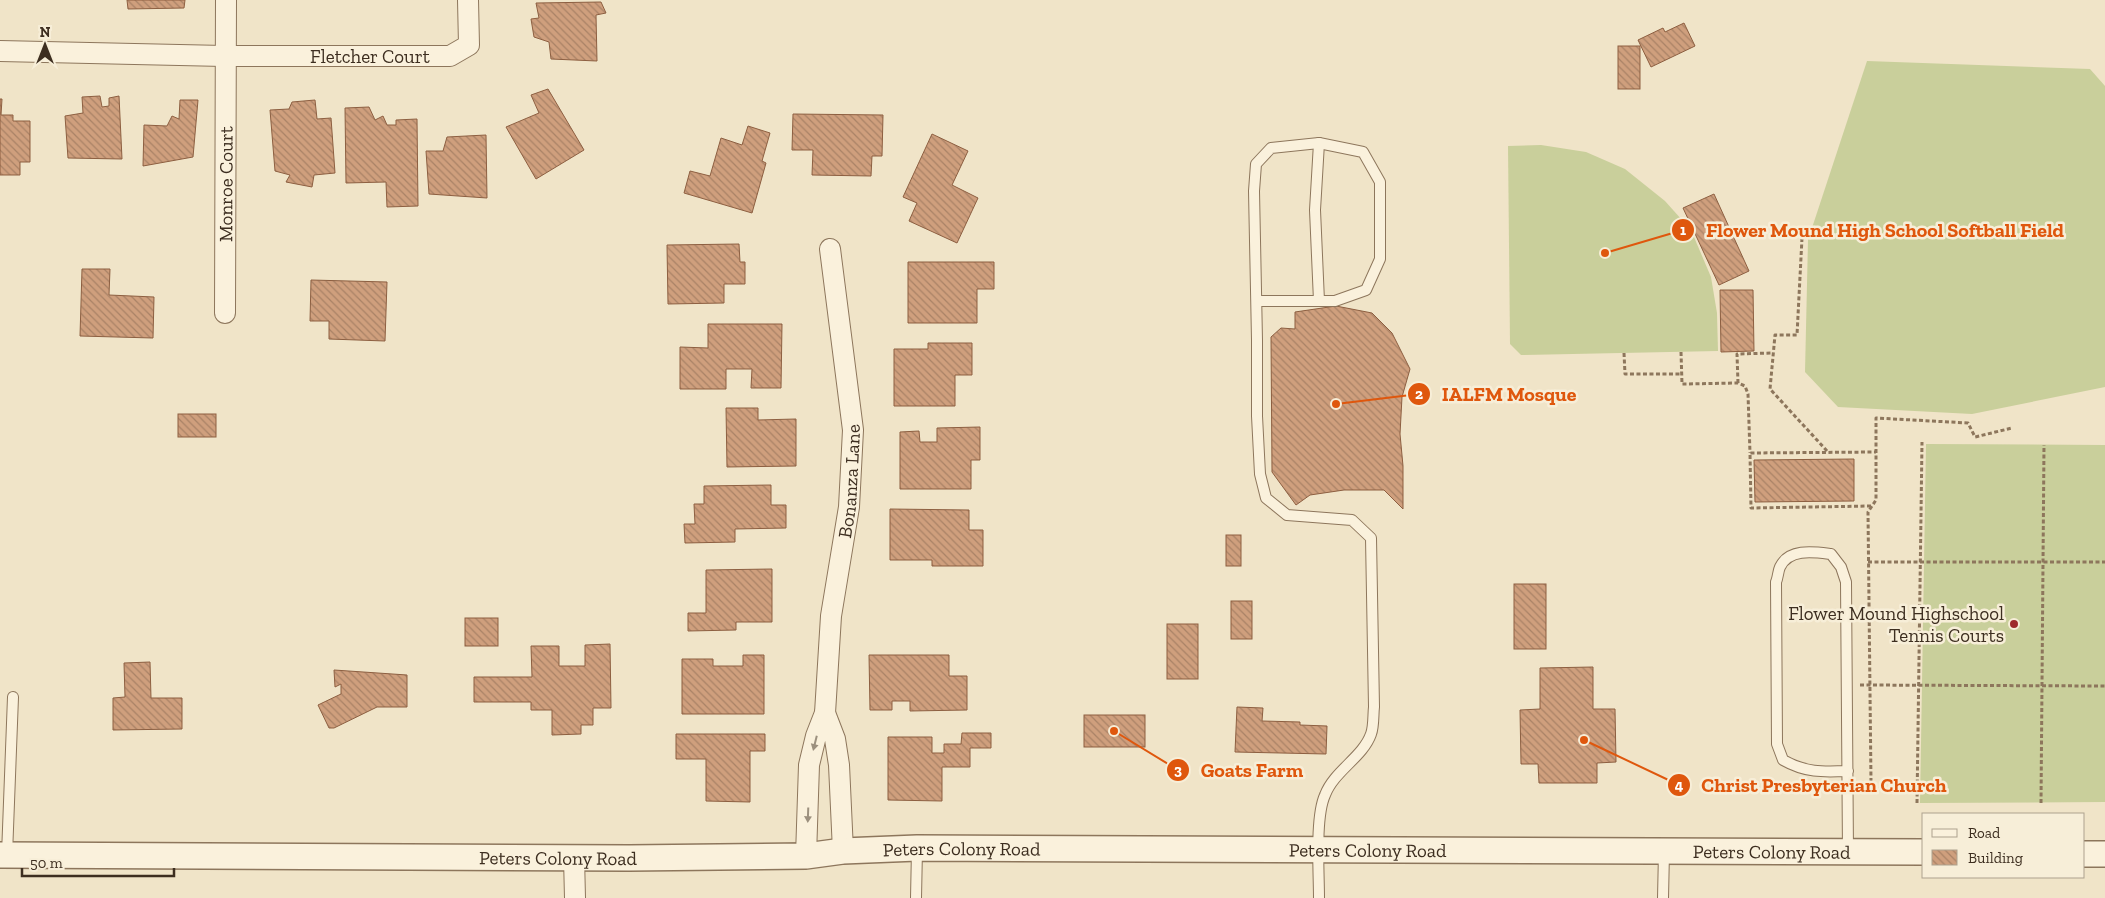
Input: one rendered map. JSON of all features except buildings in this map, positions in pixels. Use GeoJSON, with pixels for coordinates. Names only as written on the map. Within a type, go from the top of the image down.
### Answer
{"type":"FeatureCollection","features":[{"type":"Feature","properties":{"kind":"street"},"geometry":{"type":"LineString","coordinates":[[224,56],[226,0]]}},
{"type":"Feature","properties":{"kind":"street","name":"Fletcher Court"},"geometry":{"type":"LineString","coordinates":[[0,51],[224,56],[450,56],[468,44],[468,0]]}},
{"type":"Feature","properties":{"kind":"street","name":"Monroe Court"},"geometry":{"type":"LineString","coordinates":[[224,56],[225,313]]}},
{"type":"Feature","properties":{"kind":"street","name":"Bonanza Lane"},"geometry":{"type":"LineString","coordinates":[[806,856],[810,765],[816,736],[825,713],[831,616],[849,507],[853,430],[830,249]]}},
{"type":"Feature","properties":{"kind":"street","name":"Bonanza Lane"},"geometry":{"type":"LineString","coordinates":[[825,713],[834,739],[839,765],[843,851]]}},
{"type":"Feature","properties":{"kind":"street","name":"Peters Colony Road"},"geometry":{"type":"LineString","coordinates":[[4,856],[806,856],[843,851],[917,848],[1922,852]]}},
{"type":"Feature","properties":{"kind":"street"},"geometry":{"type":"LineString","coordinates":[[2085,854],[2105,854]]}},
{"type":"Feature","properties":{"kind":"street"},"geometry":{"type":"LineString","coordinates":[[574,857],[575,898]]}},
{"type":"Feature","properties":{"kind":"lane"},"geometry":{"type":"LineString","coordinates":[[1256,301],[1335,301],[1366,290],[1380,259],[1380,182],[1363,152],[1319,143],[1271,148],[1256,164],[1254,192],[1256,416],[1260,474],[1266,498],[1287,516],[1352,520],[1371,538],[1374,707],[1371,734],[1363,747],[1329,785],[1324,796],[1319,849],[1318,898]]}},
{"type":"Feature","properties":{"kind":"lane"},"geometry":{"type":"LineString","coordinates":[[1319,143],[1315,210],[1319,301]]}},
{"type":"Feature","properties":{"kind":"lane"},"geometry":{"type":"LineString","coordinates":[[1848,771],[1820,772],[1798,769],[1783,760],[1777,744],[1776,582],[1781,566],[1793,554],[1812,552],[1830,554],[1841,567],[1846,582],[1848,771],[1848,852]]}},
{"type":"Feature","properties":{"kind":"lane"},"geometry":{"type":"LineString","coordinates":[[4,856],[13,697]]}},
{"type":"Feature","properties":{"kind":"lane"},"geometry":{"type":"LineString","coordinates":[[916,898],[917,848]]}},
{"type":"Feature","properties":{"kind":"lane"},"geometry":{"type":"LineString","coordinates":[[1662,898],[1664,851]]}},
{"type":"Feature","properties":{"kind":"path"},"geometry":{"type":"LineString","coordinates":[[1802,238],[1797,335],[1775,335],[1770,389],[1828,452]]}},
{"type":"Feature","properties":{"kind":"path"},"geometry":{"type":"LineString","coordinates":[[1681,352],[1682,384],[1738,383],[1745,386],[1748,394],[1751,508],[1872,506]]}},
{"type":"Feature","properties":{"kind":"path"},"geometry":{"type":"LineString","coordinates":[[1624,353],[1624,374],[1682,374]]}},
{"type":"Feature","properties":{"kind":"path"},"geometry":{"type":"LineString","coordinates":[[1738,383],[1737,354],[1773,353]]}},
{"type":"Feature","properties":{"kind":"path"},"geometry":{"type":"LineString","coordinates":[[1871,782],[1868,512],[1876,500],[1876,418],[1968,423],[1975,438],[2012,428]]}},
{"type":"Feature","properties":{"kind":"path"},"geometry":{"type":"LineString","coordinates":[[1917,803],[1922,442]]}},
{"type":"Feature","properties":{"kind":"path"},"geometry":{"type":"LineString","coordinates":[[2041,803],[2044,445]]}},
{"type":"Feature","properties":{"kind":"path"},"geometry":{"type":"LineString","coordinates":[[1750,453],[1876,452]]}},
{"type":"Feature","properties":{"kind":"path"},"geometry":{"type":"LineString","coordinates":[[1868,562],[2105,562]]}},
{"type":"Feature","properties":{"kind":"path"},"geometry":{"type":"LineString","coordinates":[[1847,685],[2105,686]]}},
{"type":"Feature","properties":{"kind":"green space"},"geometry":{"type":"Polygon","coordinates":[[[1867,61],[2090,69],[2105,86],[2105,387],[1972,414],[1838,407],[1805,372],[1808,240],[1867,61]]]}},
{"type":"Feature","properties":{"kind":"green space"},"geometry":{"type":"Polygon","coordinates":[[[1541,145],[1586,152],[1625,169],[1665,201],[1691,230],[1711,277],[1717,313],[1718,351],[1521,355],[1510,344],[1508,146],[1541,145]]]}},
{"type":"Feature","properties":{"kind":"green space","name":"Flower Mound Highschool Tennis Courts"},"geometry":{"type":"Polygon","coordinates":[[[1926,444],[2105,445],[2105,802],[1920,803],[1926,444]]]}},
{"type":"Feature","properties":{"kind":"place","name":"Flower Mound High School Softball Field"},"geometry":{"type":"Point","coordinates":[1605,253]}},
{"type":"Feature","properties":{"kind":"place","name":"IALFM Mosque"},"geometry":{"type":"Point","coordinates":[1336,404]}},
{"type":"Feature","properties":{"kind":"place","name":"Flower Mound Highschool Tennis Courts"},"geometry":{"type":"Point","coordinates":[2014,624]}},
{"type":"Feature","properties":{"kind":"place","name":"Goats Farm"},"geometry":{"type":"Point","coordinates":[1114,731]}},
{"type":"Feature","properties":{"kind":"place","name":"Christ Presbyterian Church"},"geometry":{"type":"Point","coordinates":[1584,740]}}]}
